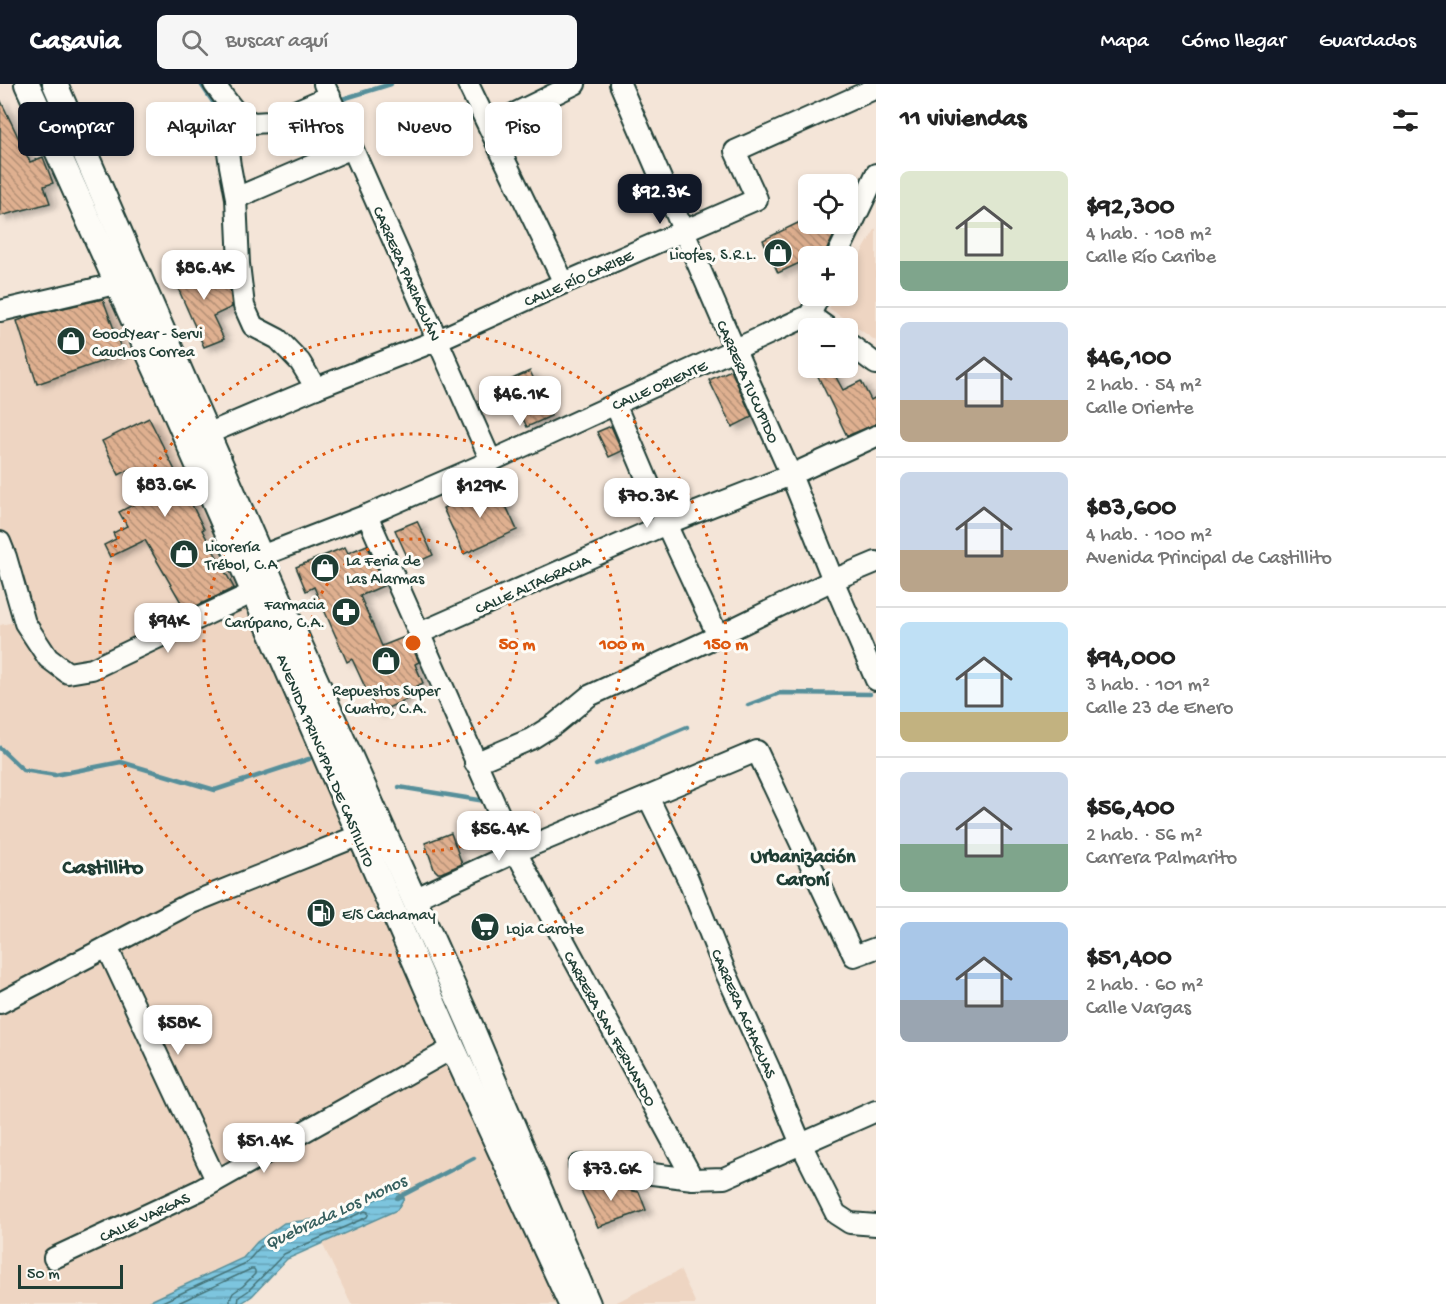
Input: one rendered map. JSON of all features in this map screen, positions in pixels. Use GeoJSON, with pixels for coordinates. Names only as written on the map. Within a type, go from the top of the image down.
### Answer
{"type":"FeatureCollection","features":[{"type":"Feature","properties":{"kind":"main road","name":"AVENIDA PRINCIPAL DE CASTILLITO"},"geometry":{"type":"LineString","coordinates":[[27,84],[207,434],[252,560],[255,592],[453,1048],[571,1304]]}},
{"type":"Feature","properties":{"kind":"main road","name":"AVENIDA PRINCIPAL DE CASTILLITO"},"geometry":{"type":"LineString","coordinates":[[54,84],[128,281],[167,393],[252,560],[414,899],[469,1022],[588,1304]]}},
{"type":"Feature","properties":{"kind":"street"},"geometry":{"type":"LineString","coordinates":[[214,84],[238,115],[253,123],[270,122],[330,97]]}},
{"type":"Feature","properties":{"kind":"street"},"geometry":{"type":"LineString","coordinates":[[468,84],[485,118]]}},
{"type":"Feature","properties":{"kind":"street"},"geometry":{"type":"LineString","coordinates":[[538,102],[575,84]]}},
{"type":"Feature","properties":{"kind":"street","name":"CARRERA TUCUPIDO"},"geometry":{"type":"LineString","coordinates":[[620,84],[791,475],[876,680]]}},
{"type":"Feature","properties":{"kind":"street","name":"CALLE RÍO CARIBE"},"geometry":{"type":"LineString","coordinates":[[207,434],[438,340],[757,199],[735,151],[876,88]]}},
{"type":"Feature","properties":{"kind":"street"},"geometry":{"type":"LineString","coordinates":[[229,156],[236,198],[239,264],[244,306],[253,326],[278,339],[300,362],[316,388]]}},
{"type":"Feature","properties":{"kind":"street"},"geometry":{"type":"LineString","coordinates":[[236,198],[333,156]]}},
{"type":"Feature","properties":{"kind":"street","name":"CARRERA PARIAGUÁN"},"geometry":{"type":"LineString","coordinates":[[356,156],[491,461]]}},
{"type":"Feature","properties":{"kind":"street"},"geometry":{"type":"LineString","coordinates":[[503,156],[564,283]]}},
{"type":"Feature","properties":{"kind":"street"},"geometry":{"type":"LineString","coordinates":[[842,246],[876,174]]}},
{"type":"Feature","properties":{"kind":"street"},"geometry":{"type":"LineString","coordinates":[[0,311],[128,281]]}},
{"type":"Feature","properties":{"kind":"street"},"geometry":{"type":"LineString","coordinates":[[814,306],[810,315],[814,318]]}},
{"type":"Feature","properties":{"kind":"street","name":"CALLE ORIENTE"},"geometry":{"type":"LineString","coordinates":[[252,560],[367,515],[491,461],[810,315]]}},
{"type":"Feature","properties":{"kind":"street"},"geometry":{"type":"LineString","coordinates":[[858,350],[876,364]]}},
{"type":"Feature","properties":{"kind":"street"},"geometry":{"type":"LineString","coordinates":[[615,404],[666,524],[718,636]]}},
{"type":"Feature","properties":{"kind":"street","name":"CALLE ALTAGRACIA"},"geometry":{"type":"LineString","coordinates":[[420,633],[666,524],[791,475],[876,436]]}},
{"type":"Feature","properties":{"kind":"street","name":"CARRERA SAN FERNANDO"},"geometry":{"type":"LineString","coordinates":[[367,515],[516,852],[693,1179]]}},
{"type":"Feature","properties":{"kind":"street"},"geometry":{"type":"LineString","coordinates":[[2,552],[26,623],[48,658],[68,673],[92,669],[255,592]]}},
{"type":"Feature","properties":{"kind":"street"},"geometry":{"type":"LineString","coordinates":[[475,763],[531,739],[555,724],[589,696],[833,580],[876,562]]}},
{"type":"Feature","properties":{"kind":"street"},"geometry":{"type":"LineString","coordinates":[[414,899],[516,852],[757,751],[854,956],[876,948]]}},
{"type":"Feature","properties":{"kind":"street","name":"CARRERA ACHAGUAS"},"geometry":{"type":"LineString","coordinates":[[648,797],[688,879],[801,1144],[836,1214],[850,1223],[876,1225]]}},
{"type":"Feature","properties":{"kind":"street"},"geometry":{"type":"LineString","coordinates":[[0,1003],[189,904],[360,835]]}},
{"type":"Feature","properties":{"kind":"street"},"geometry":{"type":"LineString","coordinates":[[107,947],[216,1180]]}},
{"type":"Feature","properties":{"kind":"street","name":"CALLE VARGAS"},"geometry":{"type":"LineString","coordinates":[[54,1258],[200,1190],[453,1048]]}},
{"type":"Feature","properties":{"kind":"street"},"geometry":{"type":"LineString","coordinates":[[579,1165],[693,1179],[724,1178],[876,1111]]}},
{"type":"Feature","properties":{"kind":"shaded area"},"geometry":{"type":"Polygon","coordinates":[[[876,228],[876,341],[858,328],[858,318],[843,318],[829,308],[830,306],[858,306],[858,259],[876,228]]]}},
{"type":"Feature","properties":{"kind":"shaded area"},"geometry":{"type":"Polygon","coordinates":[[[115,275],[571,1304],[351,1304],[322,1243],[397,1210],[395,1191],[335,1217],[284,1223],[257,1242],[243,1258],[144,1304],[0,1304],[0,625],[24,620],[0,548],[0,306],[115,275]]]}},
{"type":"Feature","properties":{"kind":"shaded area"},"geometry":{"type":"Polygon","coordinates":[[[680,1270],[696,1304],[613,1304],[680,1270]]]}},
{"type":"Feature","properties":{"kind":"water"},"geometry":{"type":"Polygon","coordinates":[[[395,1191],[404,1198],[397,1210],[287,1259],[252,1296],[240,1304],[144,1304],[243,1258],[257,1242],[284,1223],[335,1217],[395,1191]]]}},
{"type":"Feature","properties":{"kind":"building"},"geometry":{"type":"Polygon","coordinates":[[[0,99],[18,137],[18,156],[27,156],[30,162],[43,157],[53,183],[44,186],[50,203],[0,216],[0,99]]]}},
{"type":"Feature","properties":{"kind":"building"},"geometry":{"type":"Polygon","coordinates":[[[798,223],[798,234],[834,234],[828,246],[798,246],[798,264],[778,273],[763,240],[798,223]]]}},
{"type":"Feature","properties":{"kind":"building"},"geometry":{"type":"Polygon","coordinates":[[[205,263],[213,284],[226,279],[230,289],[232,307],[213,316],[224,339],[204,347],[173,277],[205,263]]]}},
{"type":"Feature","properties":{"kind":"building","name":"GoodYear - Servi Cauchos Correa"},"geometry":{"type":"Polygon","coordinates":[[[103,299],[123,354],[37,384],[17,321],[33,315],[103,299]]]}},
{"type":"Feature","properties":{"kind":"building"},"geometry":{"type":"Polygon","coordinates":[[[731,370],[752,417],[732,427],[709,380],[731,370]]]}},
{"type":"Feature","properties":{"kind":"building"},"geometry":{"type":"Polygon","coordinates":[[[530,371],[551,416],[527,427],[505,382],[530,371]]]}},
{"type":"Feature","properties":{"kind":"building"},"geometry":{"type":"Polygon","coordinates":[[[819,378],[836,378],[843,390],[861,381],[871,400],[876,397],[876,424],[847,436],[819,378]]]}},
{"type":"Feature","properties":{"kind":"building"},"geometry":{"type":"Polygon","coordinates":[[[149,418],[204,529],[202,530],[234,588],[186,611],[145,540],[110,557],[104,545],[116,539],[113,533],[127,526],[119,512],[144,499],[130,469],[119,475],[102,441],[149,418]]]}},
{"type":"Feature","properties":{"kind":"building"},"geometry":{"type":"Polygon","coordinates":[[[611,426],[622,451],[609,457],[597,432],[611,426]]]}},
{"type":"Feature","properties":{"kind":"building"},"geometry":{"type":"Polygon","coordinates":[[[496,484],[517,530],[464,554],[443,508],[496,484]]]}},
{"type":"Feature","properties":{"kind":"building"},"geometry":{"type":"Polygon","coordinates":[[[417,521],[433,555],[411,565],[395,530],[417,521]]]}},
{"type":"Feature","properties":{"kind":"building"},"geometry":{"type":"Polygon","coordinates":[[[367,545],[385,585],[360,596],[382,646],[407,636],[419,662],[415,664],[423,683],[404,693],[407,699],[377,713],[352,659],[347,662],[314,587],[306,591],[296,567],[345,547],[348,553],[367,545]]]}},
{"type":"Feature","properties":{"kind":"building"},"geometry":{"type":"Polygon","coordinates":[[[451,833],[462,864],[438,873],[434,869],[425,843],[451,833]]]}},
{"type":"Feature","properties":{"kind":"building"},"geometry":{"type":"Polygon","coordinates":[[[576,1180],[639,1192],[646,1210],[598,1227],[576,1180]]]}},
{"type":"Feature","properties":{"kind":"waterway"},"geometry":{"type":"LineString","coordinates":[[201,84],[213,102]]}},
{"type":"Feature","properties":{"kind":"waterway"},"geometry":{"type":"LineString","coordinates":[[336,101],[391,84]]}},
{"type":"Feature","properties":{"kind":"waterway"},"geometry":{"type":"LineString","coordinates":[[748,705],[780,693],[870,694]]}},
{"type":"Feature","properties":{"kind":"waterway"},"geometry":{"type":"LineString","coordinates":[[596,765],[687,727]]}},
{"type":"Feature","properties":{"kind":"waterway"},"geometry":{"type":"LineString","coordinates":[[0,748],[23,770],[55,775],[121,762],[215,790],[309,759]]}},
{"type":"Feature","properties":{"kind":"waterway"},"geometry":{"type":"LineString","coordinates":[[399,787],[485,801]]}},
{"type":"Feature","properties":{"kind":"waterway","name":"Quebrada Los Monos"},"geometry":{"type":"LineString","coordinates":[[397,1198],[474,1158]]}},
{"type":"Feature","properties":{"kind":"place","name":"Licofes, S.R.L."},"geometry":{"type":"Point","coordinates":[778,253]}},
{"type":"Feature","properties":{"kind":"place","name":"GoodYear - Servi Cauchos Correa"},"geometry":{"type":"Point","coordinates":[71,341]}},
{"type":"Feature","properties":{"kind":"place","name":"Licorería Trébol, C.A"},"geometry":{"type":"Point","coordinates":[184,554]}},
{"type":"Feature","properties":{"kind":"place","name":"La Feria de Las Alarmas"},"geometry":{"type":"Point","coordinates":[325,568]}},
{"type":"Feature","properties":{"kind":"place","name":"Farmacia Carúpano, C.A."},"geometry":{"type":"Point","coordinates":[346,612]}},
{"type":"Feature","properties":{"kind":"place","name":"Repuestos Super Cuatro, C.A."},"geometry":{"type":"Point","coordinates":[386,661]}},
{"type":"Feature","properties":{"kind":"place","name":"E/S Cachamay"},"geometry":{"type":"Point","coordinates":[321,913]}},
{"type":"Feature","properties":{"kind":"place","name":"Loja Carote"},"geometry":{"type":"Point","coordinates":[485,927]}},
{"type":"Feature","properties":{"kind":"district","name":"Castillito"},"geometry":{"type":"Point","coordinates":[103,865]}},
{"type":"Feature","properties":{"kind":"district","name":"Urbanización Caroní"},"geometry":{"type":"Point","coordinates":[803,866]}}]}
